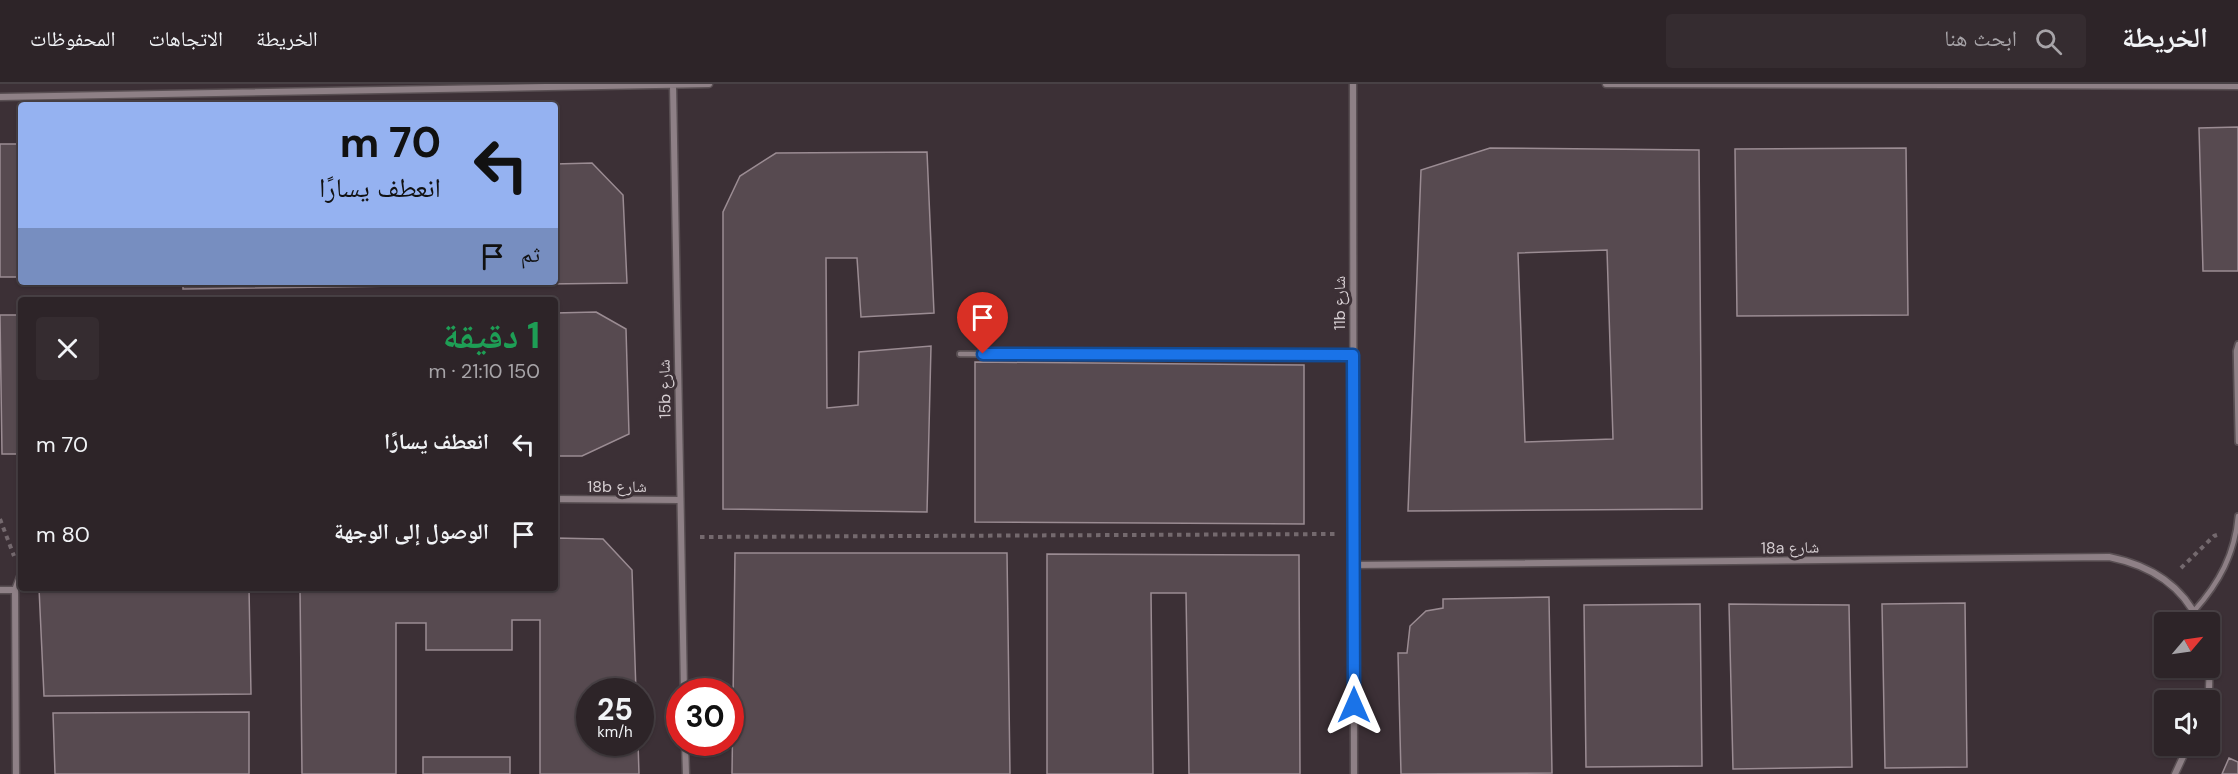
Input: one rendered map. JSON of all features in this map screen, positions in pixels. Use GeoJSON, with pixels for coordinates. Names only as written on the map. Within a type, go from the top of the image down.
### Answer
{"type":"FeatureCollection","features":[{"type":"Feature","properties":{"kind":"street"},"geometry":{"type":"LineString","coordinates":[[0,97],[301,88],[709,84]]}},
{"type":"Feature","properties":{"kind":"street","name":"11b شارع"},"geometry":{"type":"LineString","coordinates":[[1353,84],[1354,774]]}},
{"type":"Feature","properties":{"kind":"street"},"geometry":{"type":"LineString","coordinates":[[1606,84],[2238,86]]}},
{"type":"Feature","properties":{"kind":"street","name":"15b شارع"},"geometry":{"type":"LineString","coordinates":[[673,85],[684,678]]}},
{"type":"Feature","properties":{"kind":"street","name":"18b شارع"},"geometry":{"type":"LineString","coordinates":[[558,499],[679,500]]}},
{"type":"Feature","properties":{"kind":"street","name":"18a شارع"},"geometry":{"type":"LineString","coordinates":[[1354,566],[2109,557],[2130,561],[2149,569],[2182,594],[2194,611]]}},
{"type":"Feature","properties":{"kind":"street"},"geometry":{"type":"LineString","coordinates":[[16,774],[15,590],[18,582]]}},
{"type":"Feature","properties":{"kind":"street"},"geometry":{"type":"LineString","coordinates":[[0,590],[15,590]]}},
{"type":"Feature","properties":{"kind":"street"},"geometry":{"type":"LineString","coordinates":[[685,756],[686,774]]}},
{"type":"Feature","properties":{"kind":"street"},"geometry":{"type":"LineString","coordinates":[[2175,774],[2183,756]]}},
{"type":"Feature","properties":{"kind":"lane"},"geometry":{"type":"LineString","coordinates":[[2238,344],[2235,351],[2238,442]]}},
{"type":"Feature","properties":{"kind":"lane"},"geometry":{"type":"LineString","coordinates":[[960,354],[1353,355]]}},
{"type":"Feature","properties":{"kind":"lane"},"geometry":{"type":"LineString","coordinates":[[2194,611],[2210,594],[2222,574],[2231,553],[2237,531],[2238,516]]}},
{"type":"Feature","properties":{"kind":"path"},"geometry":{"type":"LineString","coordinates":[[0,519],[17,561]]}},
{"type":"Feature","properties":{"kind":"path"},"geometry":{"type":"LineString","coordinates":[[2167,581],[2214,536],[2237,531]]}},
{"type":"Feature","properties":{"kind":"path"},"geometry":{"type":"LineString","coordinates":[[680,537],[1353,534]]}},
{"type":"Feature","properties":{"kind":"building"},"geometry":{"type":"Polygon","coordinates":[[[2238,127],[2238,271],[2203,271],[2199,128],[2238,127]]]}},
{"type":"Feature","properties":{"kind":"building"},"geometry":{"type":"Polygon","coordinates":[[[0,144],[18,144],[18,277],[0,277],[0,144]]]}},
{"type":"Feature","properties":{"kind":"building"},"geometry":{"type":"Polygon","coordinates":[[[1490,148],[1699,150],[1702,509],[1408,511],[1421,170],[1490,148]],[[1607,250],[1518,253],[1525,442],[1613,439],[1607,250]]]}},
{"type":"Feature","properties":{"kind":"building"},"geometry":{"type":"Polygon","coordinates":[[[1906,148],[1908,315],[1737,316],[1735,149],[1906,148]]]}},
{"type":"Feature","properties":{"kind":"building"},"geometry":{"type":"Polygon","coordinates":[[[927,152],[934,313],[861,317],[857,258],[826,258],[827,408],[858,405],[859,352],[931,346],[927,512],[723,509],[723,212],[740,176],[776,153],[927,152]]]}},
{"type":"Feature","properties":{"kind":"building"},"geometry":{"type":"Polygon","coordinates":[[[592,163],[623,195],[627,283],[558,284],[558,164],[592,163]]]}},
{"type":"Feature","properties":{"kind":"building"},"geometry":{"type":"Polygon","coordinates":[[[183,285],[479,285],[183,289],[183,285]]]}},
{"type":"Feature","properties":{"kind":"building"},"geometry":{"type":"Polygon","coordinates":[[[596,312],[626,329],[629,434],[582,456],[558,456],[558,313],[596,312]]]}},
{"type":"Feature","properties":{"kind":"building"},"geometry":{"type":"Polygon","coordinates":[[[0,315],[18,315],[18,454],[2,454],[0,315]]]}},
{"type":"Feature","properties":{"kind":"building"},"geometry":{"type":"Polygon","coordinates":[[[975,362],[1304,365],[1304,524],[975,522],[975,362]]]}},
{"type":"Feature","properties":{"kind":"building"},"geometry":{"type":"Polygon","coordinates":[[[558,538],[603,539],[632,570],[636,678],[576,678],[576,756],[638,756],[639,774],[540,774],[540,620],[512,620],[512,650],[426,650],[426,623],[396,623],[396,774],[302,774],[300,591],[558,591],[558,538]]]}},
{"type":"Feature","properties":{"kind":"building"},"geometry":{"type":"Polygon","coordinates":[[[735,553],[1007,553],[1010,774],[732,774],[732,756],[744,756],[744,678],[733,678],[735,553]]]}},
{"type":"Feature","properties":{"kind":"building"},"geometry":{"type":"Polygon","coordinates":[[[1047,554],[1299,555],[1300,774],[1189,774],[1186,593],[1151,593],[1153,774],[1047,774],[1047,554]]]}},
{"type":"Feature","properties":{"kind":"building"},"geometry":{"type":"Polygon","coordinates":[[[39,591],[249,591],[251,694],[44,696],[39,591]]]}},
{"type":"Feature","properties":{"kind":"building"},"geometry":{"type":"Polygon","coordinates":[[[1549,597],[1552,773],[1401,774],[1398,653],[1407,653],[1410,626],[1426,611],[1443,608],[1443,599],[1549,597]]]}},
{"type":"Feature","properties":{"kind":"building"},"geometry":{"type":"Polygon","coordinates":[[[1965,603],[1967,767],[1885,768],[1882,604],[1965,603]]]}},
{"type":"Feature","properties":{"kind":"building"},"geometry":{"type":"Polygon","coordinates":[[[1700,604],[1702,766],[1586,767],[1584,605],[1700,604]]]}},
{"type":"Feature","properties":{"kind":"building"},"geometry":{"type":"Polygon","coordinates":[[[1729,604],[1849,605],[1852,767],[1733,769],[1729,604]]]}},
{"type":"Feature","properties":{"kind":"building"},"geometry":{"type":"Polygon","coordinates":[[[249,712],[249,774],[55,774],[53,713],[249,712]]]}},
{"type":"Feature","properties":{"kind":"building"},"geometry":{"type":"Polygon","coordinates":[[[423,757],[510,757],[510,774],[423,774],[423,757]]]}},
{"type":"Feature","properties":{"kind":"building"},"geometry":{"type":"Polygon","coordinates":[[[2229,758],[2238,762],[2238,774],[2222,774],[2229,758]]]}},
{"type":"Feature","properties":{"kind":"route"},"geometry":{"type":"LineString","coordinates":[[983,354],[1353,355],[1354,705]]}}]}
